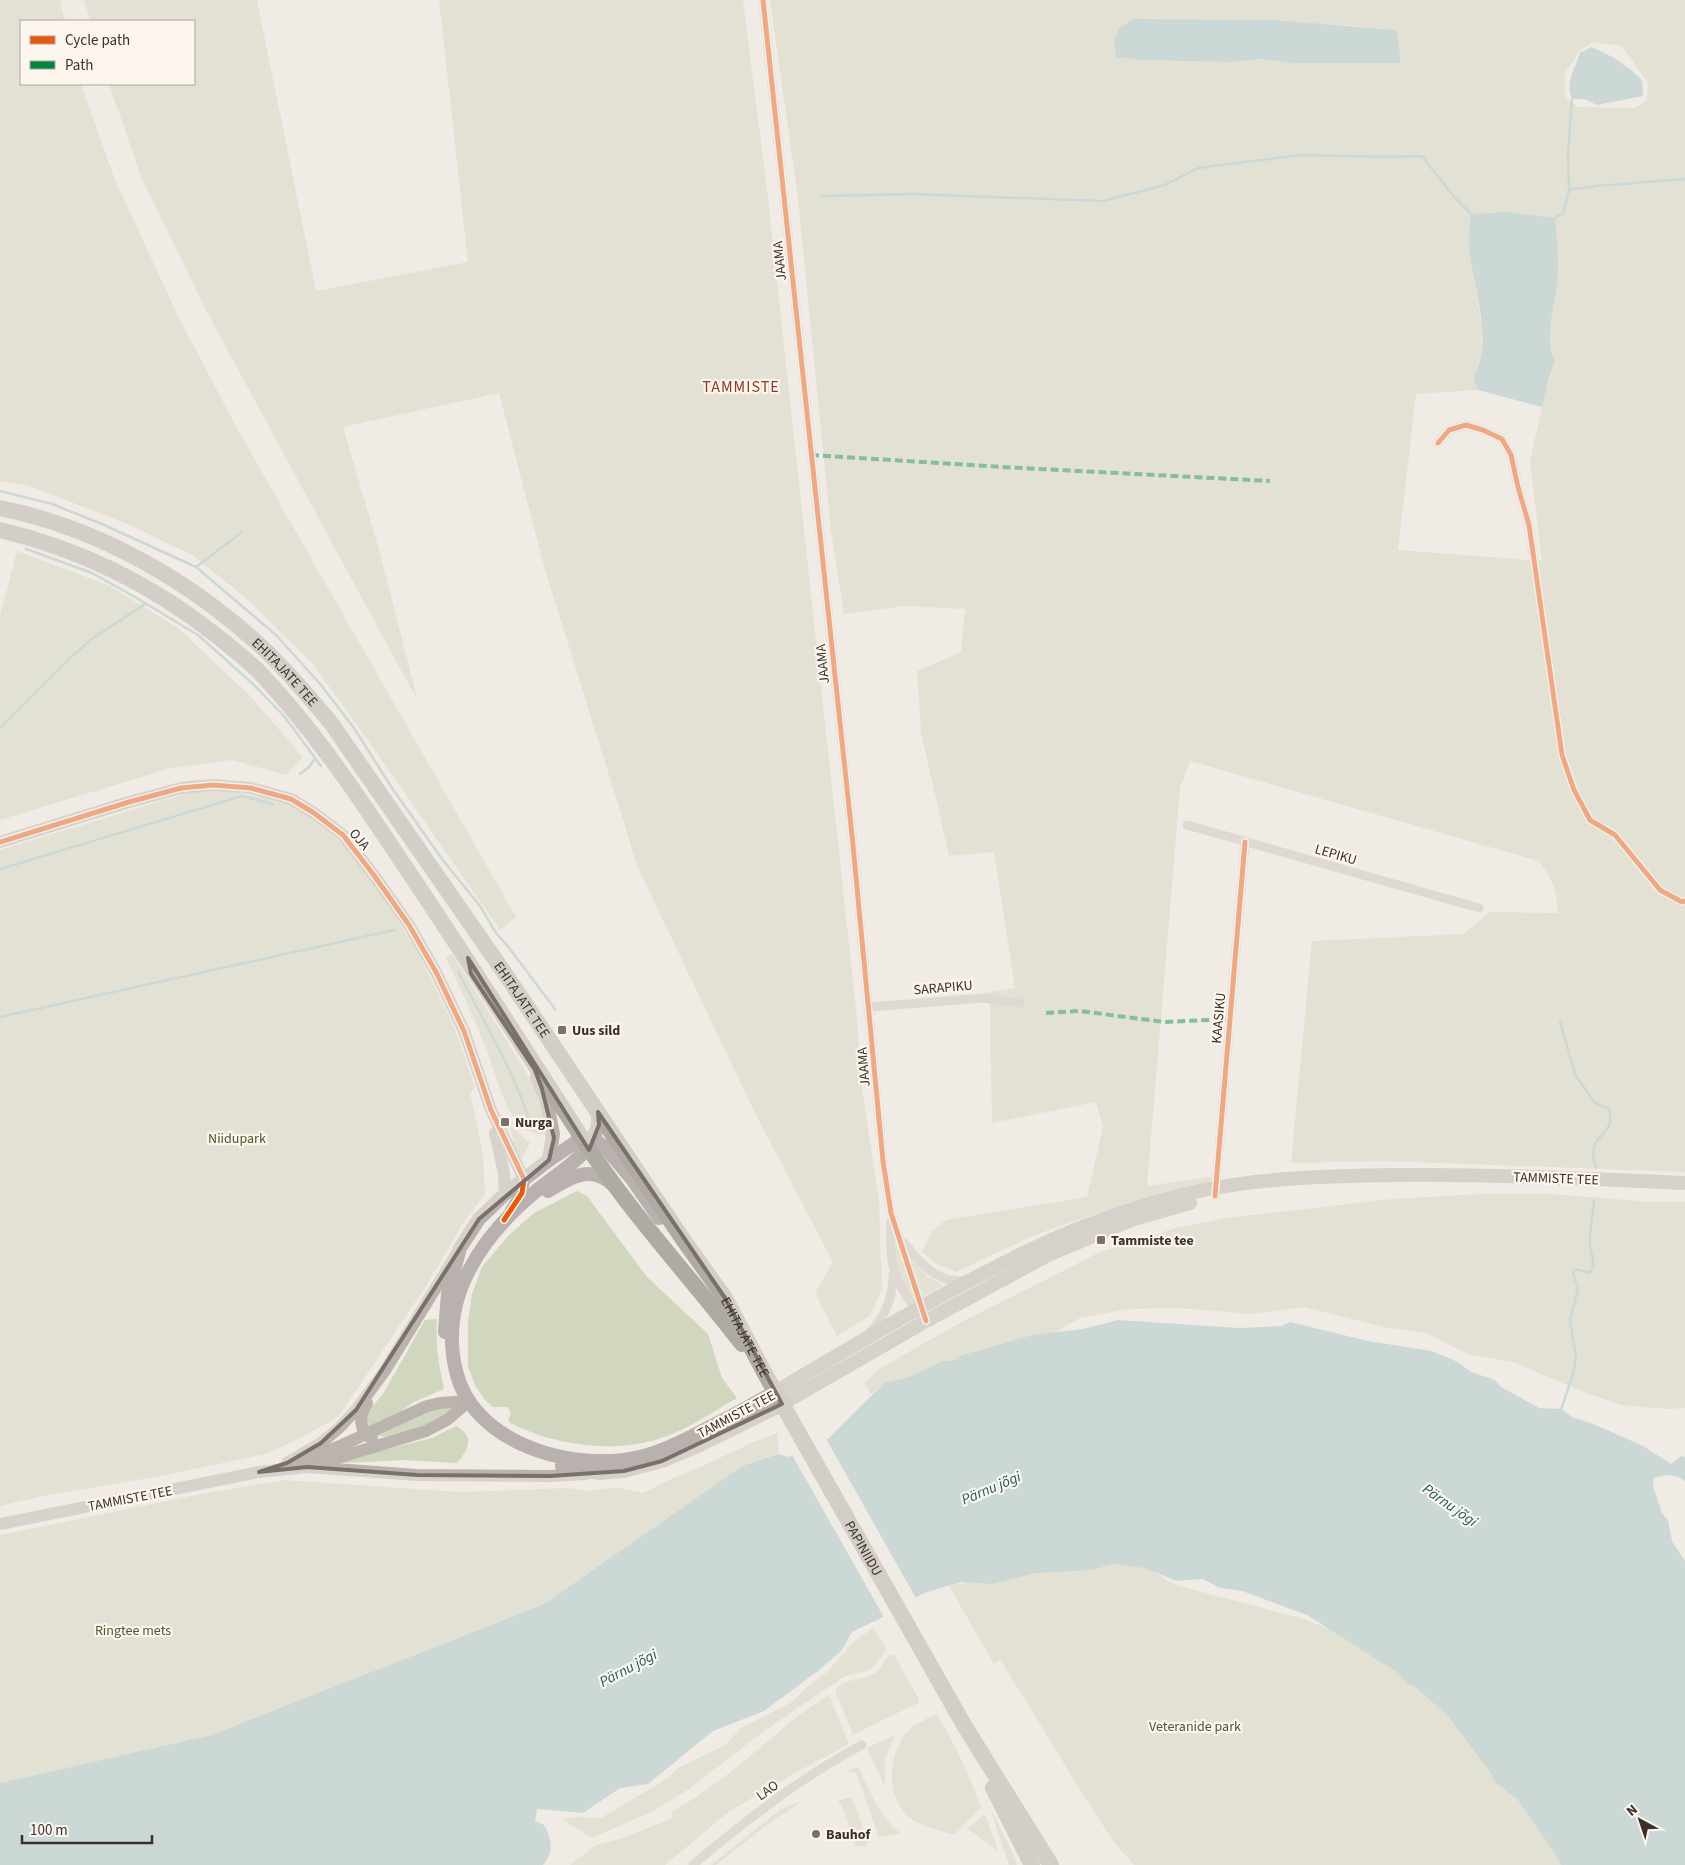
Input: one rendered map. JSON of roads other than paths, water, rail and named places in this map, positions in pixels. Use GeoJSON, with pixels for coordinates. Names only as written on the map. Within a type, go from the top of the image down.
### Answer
{"type":"FeatureCollection","features":[{"type":"Feature","properties":{"kind":"highway","name":"EHITAJATE TEE"},"geometry":{"type":"LineString","coordinates":[[0,508],[20,512],[95,538],[137,558],[192,591],[236,624],[268,653],[307,694],[337,731],[508,978],[682,1238],[725,1298],[764,1372]]}},
{"type":"Feature","properties":{"kind":"highway","name":"EHITAJATE TEE"},"geometry":{"type":"LineString","coordinates":[[0,530],[47,542],[124,575],[200,622],[233,648],[262,675],[330,757],[468,958],[588,1141],[615,1186],[716,1309],[764,1372]]}},
{"type":"Feature","properties":{"kind":"highway","name":"PAPINIIDU"},"geometry":{"type":"LineString","coordinates":[[764,1372],[964,1725],[1051,1865]]}},
{"type":"Feature","properties":{"kind":"highway","name":"PAPINIIDU"},"geometry":{"type":"LineString","coordinates":[[964,1725],[1030,1861]]}},
{"type":"Feature","properties":{"kind":"main road","name":"OJA"},"geometry":{"type":"LineString","coordinates":[[0,842],[181,788],[213,785],[251,788],[291,800],[314,813],[342,835],[374,874],[409,925],[436,972],[464,1031],[491,1110],[524,1179]]}},
{"type":"Feature","properties":{"kind":"main road"},"geometry":{"type":"LineString","coordinates":[[468,958],[471,974],[534,1070],[542,1089],[548,1107],[554,1138],[549,1160]]}},
{"type":"Feature","properties":{"kind":"main road","name":"OJA"},"geometry":{"type":"LineString","coordinates":[[491,1110],[504,1173],[505,1194]]}},
{"type":"Feature","properties":{"kind":"main road"},"geometry":{"type":"LineString","coordinates":[[464,1403],[452,1342],[456,1306],[470,1266],[486,1240],[504,1220],[536,1191],[571,1164],[599,1125],[598,1112]]}},
{"type":"Feature","properties":{"kind":"main road"},"geometry":{"type":"LineString","coordinates":[[287,1463],[321,1443],[356,1410],[384,1372],[460,1248],[480,1219],[505,1194],[549,1160],[588,1141],[606,1148],[662,1222],[682,1238]]}},
{"type":"Feature","properties":{"kind":"main road"},"geometry":{"type":"LineString","coordinates":[[504,1220],[562,1183],[585,1174],[601,1176],[615,1186]]}},
{"type":"Feature","properties":{"kind":"main road","name":"TAMMISTE TEE"},"geometry":{"type":"LineString","coordinates":[[464,1403],[499,1431],[534,1449],[578,1460],[623,1460],[645,1456],[668,1448],[780,1390],[864,1339],[979,1277],[1065,1235],[1144,1205],[1216,1192],[1428,1175],[1588,1178],[1685,1183]]}},
{"type":"Feature","properties":{"kind":"main road"},"geometry":{"type":"LineString","coordinates":[[504,1220],[522,1193],[524,1179]]}},
{"type":"Feature","properties":{"kind":"main road","name":"TAMMISTE TEE"},"geometry":{"type":"LineString","coordinates":[[464,1403],[484,1429],[514,1449],[534,1458],[599,1473],[644,1467],[700,1445],[775,1408],[926,1321],[1056,1252],[1132,1220],[1216,1192]]}},
{"type":"Feature","properties":{"kind":"main road"},"geometry":{"type":"LineString","coordinates":[[460,1248],[448,1293],[444,1334],[447,1369],[464,1403]]}},
{"type":"Feature","properties":{"kind":"main road"},"geometry":{"type":"LineString","coordinates":[[384,1372],[362,1411],[360,1421],[367,1435],[378,1442],[386,1443]]}},
{"type":"Feature","properties":{"kind":"main road"},"geometry":{"type":"LineString","coordinates":[[259,1472],[338,1448],[427,1406],[440,1403],[464,1403]]}},
{"type":"Feature","properties":{"kind":"main road"},"geometry":{"type":"LineString","coordinates":[[307,1467],[437,1426],[447,1420],[464,1403]]}},
{"type":"Feature","properties":{"kind":"main road"},"geometry":{"type":"LineString","coordinates":[[259,1472],[307,1467],[417,1474],[550,1476],[599,1473]]}},
{"type":"Feature","properties":{"kind":"main road","name":"TAMMISTE TEE"},"geometry":{"type":"LineString","coordinates":[[0,1524],[259,1472]]}},
{"type":"Feature","properties":{"kind":"street","name":"JAAMA"},"geometry":{"type":"LineString","coordinates":[[763,0],[869,1007],[883,1160],[891,1214],[919,1308],[926,1321]]}},
{"type":"Feature","properties":{"kind":"street"},"geometry":{"type":"LineString","coordinates":[[1438,443],[1449,430],[1466,426],[1483,430],[1502,439],[1511,456],[1529,525],[1562,755],[1574,790],[1590,820],[1615,835],[1660,890],[1682,902],[1685,901]]}},
{"type":"Feature","properties":{"kind":"street","name":"LEPIKU"},"geometry":{"type":"LineString","coordinates":[[1187,825],[1478,908]]}},
{"type":"Feature","properties":{"kind":"street","name":"KAASIKU"},"geometry":{"type":"LineString","coordinates":[[1216,1192],[1245,842]]}},
{"type":"Feature","properties":{"kind":"street","name":"SARAPIKU"},"geometry":{"type":"LineString","coordinates":[[869,1007],[984,998],[1020,1003]]}},
{"type":"Feature","properties":{"kind":"street","name":"JAAMA"},"geometry":{"type":"LineString","coordinates":[[864,1339],[877,1325],[885,1311],[893,1283],[890,1236],[891,1214]]}},
{"type":"Feature","properties":{"kind":"street","name":"JAAMA"},"geometry":{"type":"LineString","coordinates":[[898,1236],[933,1273],[953,1281],[979,1277]]}},
{"type":"Feature","properties":{"kind":"street","name":"JAAMA"},"geometry":{"type":"LineString","coordinates":[[893,1272],[902,1290],[919,1308]]}},
{"type":"Feature","properties":{"kind":"street","name":"LAO"},"geometry":{"type":"LineString","coordinates":[[693,1865],[767,1806],[836,1759],[862,1745]]}},
{"type":"Feature","properties":{"kind":"water"},"geometry":{"type":"Polygon","coordinates":[[[1134,19],[1274,20],[1397,30],[1401,63],[1293,63],[1262,59],[1232,62],[1137,60],[1116,57],[1114,40],[1119,28],[1134,19]]]}},
{"type":"Feature","properties":{"kind":"water"},"geometry":{"type":"Polygon","coordinates":[[[1591,47],[1605,53],[1636,74],[1642,80],[1643,96],[1597,105],[1585,99],[1572,99],[1570,81],[1573,70],[1580,53],[1591,47]]]}},
{"type":"Feature","properties":{"kind":"water"},"geometry":{"type":"Polygon","coordinates":[[[1507,212],[1555,218],[1558,273],[1550,341],[1555,362],[1542,407],[1478,390],[1473,379],[1481,357],[1482,339],[1479,303],[1469,249],[1471,214],[1507,212]]]}},
{"type":"Feature","properties":{"kind":"water","name":"Pärnu jõgi"},"geometry":{"type":"Polygon","coordinates":[[[1118,1320],[1239,1328],[1281,1326],[1290,1322],[1368,1341],[1432,1351],[1458,1362],[1471,1372],[1495,1380],[1501,1387],[1539,1408],[1562,1409],[1572,1417],[1596,1425],[1643,1446],[1671,1464],[1681,1456],[1685,1457],[1685,1481],[1670,1475],[1662,1476],[1654,1478],[1653,1486],[1662,1513],[1668,1520],[1672,1541],[1685,1561],[1685,1865],[1561,1865],[1518,1800],[1493,1780],[1493,1776],[1448,1716],[1413,1685],[1408,1685],[1398,1673],[1307,1615],[1242,1591],[1220,1588],[1203,1579],[1177,1581],[1144,1568],[1113,1564],[1092,1570],[1035,1573],[993,1584],[961,1582],[924,1593],[852,1632],[842,1650],[819,1670],[764,1711],[713,1731],[648,1784],[620,1788],[583,1813],[537,1809],[535,1821],[544,1825],[551,1845],[547,1860],[543,1865],[0,1865],[0,1783],[211,1735],[544,1604],[742,1466],[779,1454],[789,1457],[829,1438],[884,1383],[909,1377],[943,1361],[954,1360],[959,1356],[1032,1335],[1083,1329],[1118,1320]]]}},
{"type":"Feature","properties":{"kind":"waterway"},"geometry":{"type":"LineString","coordinates":[[1569,189],[1568,153],[1572,99]]}},
{"type":"Feature","properties":{"kind":"waterway"},"geometry":{"type":"LineString","coordinates":[[822,196],[911,194],[1103,201],[1165,185],[1198,168],[1301,155],[1422,156],[1455,198],[1471,214]]}},
{"type":"Feature","properties":{"kind":"waterway"},"geometry":{"type":"LineString","coordinates":[[1555,218],[1563,213],[1569,190],[1685,179]]}},
{"type":"Feature","properties":{"kind":"waterway"},"geometry":{"type":"LineString","coordinates":[[0,491],[52,504],[102,524],[196,567],[276,635],[321,685],[354,728],[392,788],[442,859],[480,906],[496,933],[555,1009]]}},
{"type":"Feature","properties":{"kind":"waterway"},"geometry":{"type":"LineString","coordinates":[[196,567],[242,532]]}},
{"type":"Feature","properties":{"kind":"waterway"},"geometry":{"type":"LineString","coordinates":[[26,549],[92,573],[198,635],[253,684],[284,716],[321,766]]}},
{"type":"Feature","properties":{"kind":"waterway"},"geometry":{"type":"LineString","coordinates":[[0,728],[70,658],[92,639],[145,604]]}},
{"type":"Feature","properties":{"kind":"waterway"},"geometry":{"type":"LineString","coordinates":[[300,774],[310,766],[315,758]]}},
{"type":"Feature","properties":{"kind":"waterway"},"geometry":{"type":"LineString","coordinates":[[0,869],[242,796],[273,804]]}},
{"type":"Feature","properties":{"kind":"waterway"},"geometry":{"type":"LineString","coordinates":[[0,1017],[394,930]]}},
{"type":"Feature","properties":{"kind":"waterway"},"geometry":{"type":"LineString","coordinates":[[458,971],[508,1067],[525,1107],[531,1127]]}},
{"type":"Feature","properties":{"kind":"waterway"},"geometry":{"type":"LineString","coordinates":[[1560,1022],[1575,1074],[1594,1102],[1609,1109],[1610,1123],[1597,1140],[1593,1152],[1596,1168]]}},
{"type":"Feature","properties":{"kind":"waterway"},"geometry":{"type":"LineString","coordinates":[[1561,1410],[1573,1374],[1576,1358],[1570,1321],[1578,1288],[1573,1272],[1575,1269],[1589,1273],[1593,1267],[1590,1241],[1594,1201]]}},
{"type":"Feature","properties":{"kind":"place","name":"Uus sild"},"geometry":{"type":"Point","coordinates":[562,1030]}},
{"type":"Feature","properties":{"kind":"place","name":"Nurga"},"geometry":{"type":"Point","coordinates":[505,1122]}},
{"type":"Feature","properties":{"kind":"place","name":"Tammiste tee"},"geometry":{"type":"Point","coordinates":[1101,1240]}},
{"type":"Feature","properties":{"kind":"place","name":"Bauhof"},"geometry":{"type":"Point","coordinates":[816,1834]}},
{"type":"Feature","properties":{"kind":"district","name":"TAMMISTE"},"geometry":{"type":"Point","coordinates":[741,386]}},
{"type":"Feature","properties":{"kind":"park label","name":"Niidupark"},"geometry":{"type":"Point","coordinates":[237,1138]}},
{"type":"Feature","properties":{"kind":"park label","name":"Ringtee mets"},"geometry":{"type":"Point","coordinates":[133,1630]}},
{"type":"Feature","properties":{"kind":"park label","name":"Veteranide park"},"geometry":{"type":"Point","coordinates":[1195,1726]}}]}
